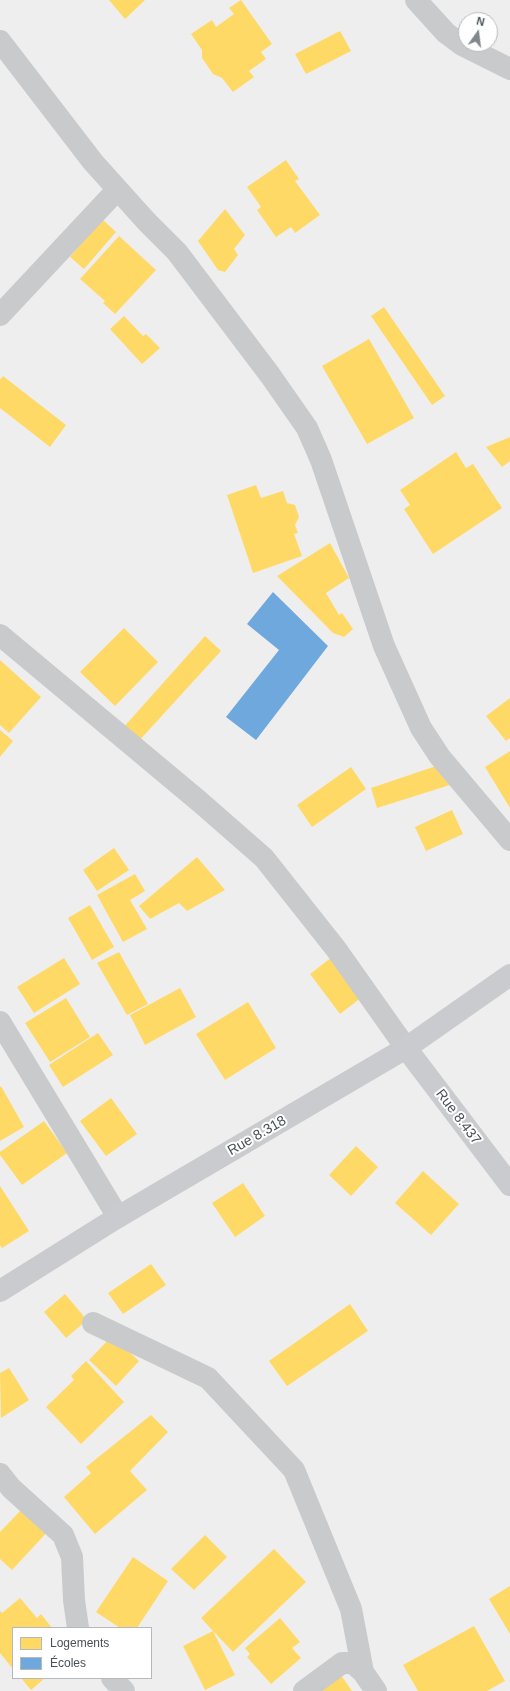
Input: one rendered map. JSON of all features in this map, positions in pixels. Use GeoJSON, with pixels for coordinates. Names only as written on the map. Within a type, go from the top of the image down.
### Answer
{"type":"FeatureCollection","features":[{"type":"Feature","properties":{"kind":"main road","name":"Rue 8.318"},"geometry":{"type":"LineString","coordinates":[[0,1291],[118,1217],[406,1048],[510,975]]}},
{"type":"Feature","properties":{"kind":"main road","name":"Rue 8.437"},"geometry":{"type":"LineString","coordinates":[[406,1048],[510,1185]]}},
{"type":"Feature","properties":{"kind":"street"},"geometry":{"type":"LineString","coordinates":[[416,0],[446,33],[462,45],[510,69]]}},
{"type":"Feature","properties":{"kind":"street"},"geometry":{"type":"LineString","coordinates":[[0,41],[93,162],[117,190],[177,252],[308,428],[321,460],[384,646],[421,728],[440,756],[510,840]]}},
{"type":"Feature","properties":{"kind":"street"},"geometry":{"type":"LineString","coordinates":[[0,315],[117,190]]}},
{"type":"Feature","properties":{"kind":"street"},"geometry":{"type":"LineString","coordinates":[[0,635],[200,802],[264,858],[336,949],[406,1048]]}},
{"type":"Feature","properties":{"kind":"street"},"geometry":{"type":"LineString","coordinates":[[0,1022],[118,1217]]}},
{"type":"Feature","properties":{"kind":"street"},"geometry":{"type":"LineString","coordinates":[[93,1323],[208,1378],[294,1470],[351,1609],[363,1672]]}},
{"type":"Feature","properties":{"kind":"street"},"geometry":{"type":"LineString","coordinates":[[0,1474],[11,1488],[63,1535],[72,1557],[74,1600],[78,1627]]}},
{"type":"Feature","properties":{"kind":"street"},"geometry":{"type":"LineString","coordinates":[[304,1691],[342,1663],[353,1663],[363,1672],[376,1691]]}},
{"type":"Feature","properties":{"kind":"street"},"geometry":{"type":"LineString","coordinates":[[113,1679],[124,1691]]}},
{"type":"Feature","properties":{"kind":"building: Logements"},"geometry":{"type":"Polygon","coordinates":[[[109,0],[145,0],[125,19],[109,0]]]}},
{"type":"Feature","properties":{"kind":"building: Logements"},"geometry":{"type":"Polygon","coordinates":[[[241,0],[272,44],[261,52],[266,59],[249,71],[254,77],[233,92],[222,78],[213,74],[202,58],[202,50],[191,34],[212,20],[216,27],[234,14],[229,8],[241,0]]]}},
{"type":"Feature","properties":{"kind":"building: Logements"},"geometry":{"type":"Polygon","coordinates":[[[340,31],[351,51],[306,74],[295,54],[340,31]]]}},
{"type":"Feature","properties":{"kind":"building: Logements"},"geometry":{"type":"Polygon","coordinates":[[[286,160],[299,179],[295,181],[320,215],[295,233],[291,227],[276,237],[257,210],[261,207],[247,187],[286,160]]]}},
{"type":"Feature","properties":{"kind":"building: Logements"},"geometry":{"type":"Polygon","coordinates":[[[225,209],[245,235],[234,249],[238,255],[225,272],[218,270],[198,241],[225,209]]]}},
{"type":"Feature","properties":{"kind":"building: Logements"},"geometry":{"type":"Polygon","coordinates":[[[102,219],[116,232],[84,269],[70,257],[102,219]]]}},
{"type":"Feature","properties":{"kind":"building: Logements"},"geometry":{"type":"Polygon","coordinates":[[[119,236],[156,270],[115,314],[103,303],[105,301],[80,279],[119,236]]]}},
{"type":"Feature","properties":{"kind":"building: Logements"},"geometry":{"type":"Polygon","coordinates":[[[384,307],[445,396],[432,405],[371,316],[384,307]]]}},
{"type":"Feature","properties":{"kind":"building: Logements"},"geometry":{"type":"Polygon","coordinates":[[[124,316],[143,336],[146,334],[160,348],[142,364],[110,329],[124,316]]]}},
{"type":"Feature","properties":{"kind":"building: Logements"},"geometry":{"type":"Polygon","coordinates":[[[369,339],[414,418],[367,444],[322,366],[369,339]]]}},
{"type":"Feature","properties":{"kind":"building: Logements"},"geometry":{"type":"Polygon","coordinates":[[[3,376],[66,425],[50,447],[0,408],[0,380],[3,376]]]}},
{"type":"Feature","properties":{"kind":"building: Logements"},"geometry":{"type":"Polygon","coordinates":[[[510,437],[510,461],[502,467],[486,447],[510,437]]]}},
{"type":"Feature","properties":{"kind":"building: Logements"},"geometry":{"type":"Polygon","coordinates":[[[456,452],[466,468],[473,464],[502,508],[433,554],[404,509],[410,505],[400,490],[456,452]]]}},
{"type":"Feature","properties":{"kind":"building: Logements"},"geometry":{"type":"Polygon","coordinates":[[[256,485],[261,498],[283,491],[287,503],[295,505],[299,517],[295,525],[298,533],[294,534],[302,556],[253,573],[227,495],[256,485]]]}},
{"type":"Feature","properties":{"kind":"building: Logements"},"geometry":{"type":"Polygon","coordinates":[[[330,543],[349,578],[326,593],[339,615],[342,613],[353,629],[344,637],[333,633],[277,576],[330,543]]]}},
{"type":"Feature","properties":{"kind":"building: Logements"},"geometry":{"type":"Polygon","coordinates":[[[124,628],[158,662],[115,706],[80,672],[124,628]]]}},
{"type":"Feature","properties":{"kind":"building: Logements"},"geometry":{"type":"Polygon","coordinates":[[[205,636],[221,651],[137,743],[122,729],[205,636]]]}},
{"type":"Feature","properties":{"kind":"building: Logements"},"geometry":{"type":"Polygon","coordinates":[[[0,660],[41,697],[9,733],[0,725],[0,660]]]}},
{"type":"Feature","properties":{"kind":"building: Logements"},"geometry":{"type":"Polygon","coordinates":[[[510,698],[510,738],[506,741],[486,716],[510,698]]]}},
{"type":"Feature","properties":{"kind":"building: Logements"},"geometry":{"type":"Polygon","coordinates":[[[0,730],[13,741],[0,757],[0,730]]]}},
{"type":"Feature","properties":{"kind":"building: Logements"},"geometry":{"type":"Polygon","coordinates":[[[510,751],[510,808],[485,767],[510,751]]]}},
{"type":"Feature","properties":{"kind":"building: Logements"},"geometry":{"type":"Polygon","coordinates":[[[442,764],[453,784],[377,808],[371,788],[442,764]]]}},
{"type":"Feature","properties":{"kind":"building: Logements"},"geometry":{"type":"Polygon","coordinates":[[[351,767],[366,789],[312,827],[297,805],[351,767]]]}},
{"type":"Feature","properties":{"kind":"building: Logements"},"geometry":{"type":"Polygon","coordinates":[[[452,810],[463,834],[426,851],[415,827],[452,810]]]}},
{"type":"Feature","properties":{"kind":"building: Logements"},"geometry":{"type":"Polygon","coordinates":[[[114,848],[129,870],[97,891],[83,870],[114,848]]]}},
{"type":"Feature","properties":{"kind":"building: Logements"},"geometry":{"type":"Polygon","coordinates":[[[197,857],[225,890],[187,911],[179,903],[150,919],[139,906],[197,857]]]}},
{"type":"Feature","properties":{"kind":"building: Logements"},"geometry":{"type":"Polygon","coordinates":[[[135,874],[145,891],[130,900],[147,929],[123,942],[97,895],[135,874]]]}},
{"type":"Feature","properties":{"kind":"building: Logements"},"geometry":{"type":"Polygon","coordinates":[[[90,905],[114,947],[92,960],[68,918],[90,905]]]}},
{"type":"Feature","properties":{"kind":"building: Logements"},"geometry":{"type":"Polygon","coordinates":[[[119,952],[148,1004],[127,1015],[97,963],[119,952]]]}},
{"type":"Feature","properties":{"kind":"building: Logements"},"geometry":{"type":"Polygon","coordinates":[[[336,954],[366,994],[340,1014],[310,974],[336,954]]]}},
{"type":"Feature","properties":{"kind":"building: Logements"},"geometry":{"type":"Polygon","coordinates":[[[64,958],[80,984],[34,1013],[17,987],[64,958]]]}},
{"type":"Feature","properties":{"kind":"building: Logements"},"geometry":{"type":"Polygon","coordinates":[[[180,988],[196,1017],[145,1045],[130,1015],[180,988]]]}},
{"type":"Feature","properties":{"kind":"building: Logements"},"geometry":{"type":"Polygon","coordinates":[[[66,998],[90,1037],[50,1062],[25,1023],[66,998]]]}},
{"type":"Feature","properties":{"kind":"building: Logements"},"geometry":{"type":"Polygon","coordinates":[[[248,1002],[276,1048],[225,1080],[196,1034],[248,1002]]]}},
{"type":"Feature","properties":{"kind":"building: Logements"},"geometry":{"type":"Polygon","coordinates":[[[98,1033],[113,1055],[63,1087],[49,1065],[98,1033]]]}},
{"type":"Feature","properties":{"kind":"building: Logements"},"geometry":{"type":"Polygon","coordinates":[[[1,1086],[24,1127],[0,1141],[0,1087],[1,1086]]]}},
{"type":"Feature","properties":{"kind":"building: Logements"},"geometry":{"type":"Polygon","coordinates":[[[111,1098],[137,1134],[106,1156],[80,1121],[111,1098]]]}},
{"type":"Feature","properties":{"kind":"building: Logements"},"geometry":{"type":"Polygon","coordinates":[[[44,1121],[67,1153],[22,1185],[0,1155],[0,1152],[44,1121]]]}},
{"type":"Feature","properties":{"kind":"building: Logements"},"geometry":{"type":"Polygon","coordinates":[[[356,1146],[378,1167],[351,1196],[329,1175],[356,1146]]]}},
{"type":"Feature","properties":{"kind":"building: Logements"},"geometry":{"type":"Polygon","coordinates":[[[423,1171],[459,1204],[431,1235],[395,1203],[423,1171]]]}},
{"type":"Feature","properties":{"kind":"building: Logements"},"geometry":{"type":"Polygon","coordinates":[[[243,1183],[265,1216],[235,1237],[212,1203],[243,1183]]]}},
{"type":"Feature","properties":{"kind":"building: Logements"},"geometry":{"type":"Polygon","coordinates":[[[0,1186],[29,1231],[2,1248],[0,1245],[0,1186]]]}},
{"type":"Feature","properties":{"kind":"building: Logements"},"geometry":{"type":"Polygon","coordinates":[[[151,1264],[166,1285],[123,1314],[108,1293],[151,1264]]]}},
{"type":"Feature","properties":{"kind":"building: Logements"},"geometry":{"type":"Polygon","coordinates":[[[65,1294],[87,1320],[66,1338],[44,1312],[65,1294]]]}},
{"type":"Feature","properties":{"kind":"building: Logements"},"geometry":{"type":"Polygon","coordinates":[[[350,1304],[368,1331],[287,1386],[269,1361],[350,1304]]]}},
{"type":"Feature","properties":{"kind":"building: Logements"},"geometry":{"type":"Polygon","coordinates":[[[112,1336],[139,1361],[116,1386],[89,1360],[112,1336]]]}},
{"type":"Feature","properties":{"kind":"building: Logements"},"geometry":{"type":"Polygon","coordinates":[[[86,1361],[124,1402],[81,1444],[46,1407],[74,1380],[71,1376],[86,1361]]]}},
{"type":"Feature","properties":{"kind":"building: Logements"},"geometry":{"type":"Polygon","coordinates":[[[9,1368],[29,1400],[1,1418],[0,1373],[9,1368]]]}},
{"type":"Feature","properties":{"kind":"building: Logements"},"geometry":{"type":"Polygon","coordinates":[[[151,1415],[168,1432],[130,1471],[147,1490],[95,1534],[64,1497],[91,1473],[86,1467],[151,1415]]]}},
{"type":"Feature","properties":{"kind":"building: Logements"},"geometry":{"type":"Polygon","coordinates":[[[25,1506],[50,1529],[12,1570],[0,1559],[0,1532],[25,1506]]]}},
{"type":"Feature","properties":{"kind":"building: Logements"},"geometry":{"type":"Polygon","coordinates":[[[205,1535],[227,1557],[194,1590],[171,1569],[205,1535]]]}},
{"type":"Feature","properties":{"kind":"building: Logements"},"geometry":{"type":"Polygon","coordinates":[[[274,1549],[306,1582],[233,1652],[201,1618],[274,1549]]]}},
{"type":"Feature","properties":{"kind":"building: Logements"},"geometry":{"type":"Polygon","coordinates":[[[133,1557],[168,1581],[138,1627],[118,1627],[96,1612],[133,1557]]]}},
{"type":"Feature","properties":{"kind":"building: Logements"},"geometry":{"type":"Polygon","coordinates":[[[510,1586],[510,1634],[489,1599],[510,1586]]]}},
{"type":"Feature","properties":{"kind":"building: Logements"},"geometry":{"type":"Polygon","coordinates":[[[20,1598],[37,1618],[41,1614],[51,1627],[12,1627],[12,1668],[0,1653],[0,1611],[2,1613],[20,1598]]]}},
{"type":"Feature","properties":{"kind":"building: Logements"},"geometry":{"type":"Polygon","coordinates":[[[280,1618],[300,1642],[292,1648],[301,1658],[271,1684],[247,1657],[250,1654],[245,1648],[280,1618]]]}},
{"type":"Feature","properties":{"kind":"building: Logements"},"geometry":{"type":"Polygon","coordinates":[[[474,1626],[505,1681],[487,1691],[418,1691],[403,1665],[474,1626]]]}},
{"type":"Feature","properties":{"kind":"building: Logements"},"geometry":{"type":"Polygon","coordinates":[[[213,1631],[235,1675],[205,1690],[183,1646],[213,1631]]]}},
{"type":"Feature","properties":{"kind":"building: Logements"},"geometry":{"type":"Polygon","coordinates":[[[336,1668],[352,1691],[304,1691],[336,1668]]]}},
{"type":"Feature","properties":{"kind":"building: Logements"},"geometry":{"type":"Polygon","coordinates":[[[22,1679],[44,1679],[31,1690],[22,1679]]]}},
{"type":"Feature","properties":{"kind":"building: Écoles"},"geometry":{"type":"Polygon","coordinates":[[[273,592],[328,646],[256,740],[226,717],[279,650],[247,624],[273,592]]]}}]}
